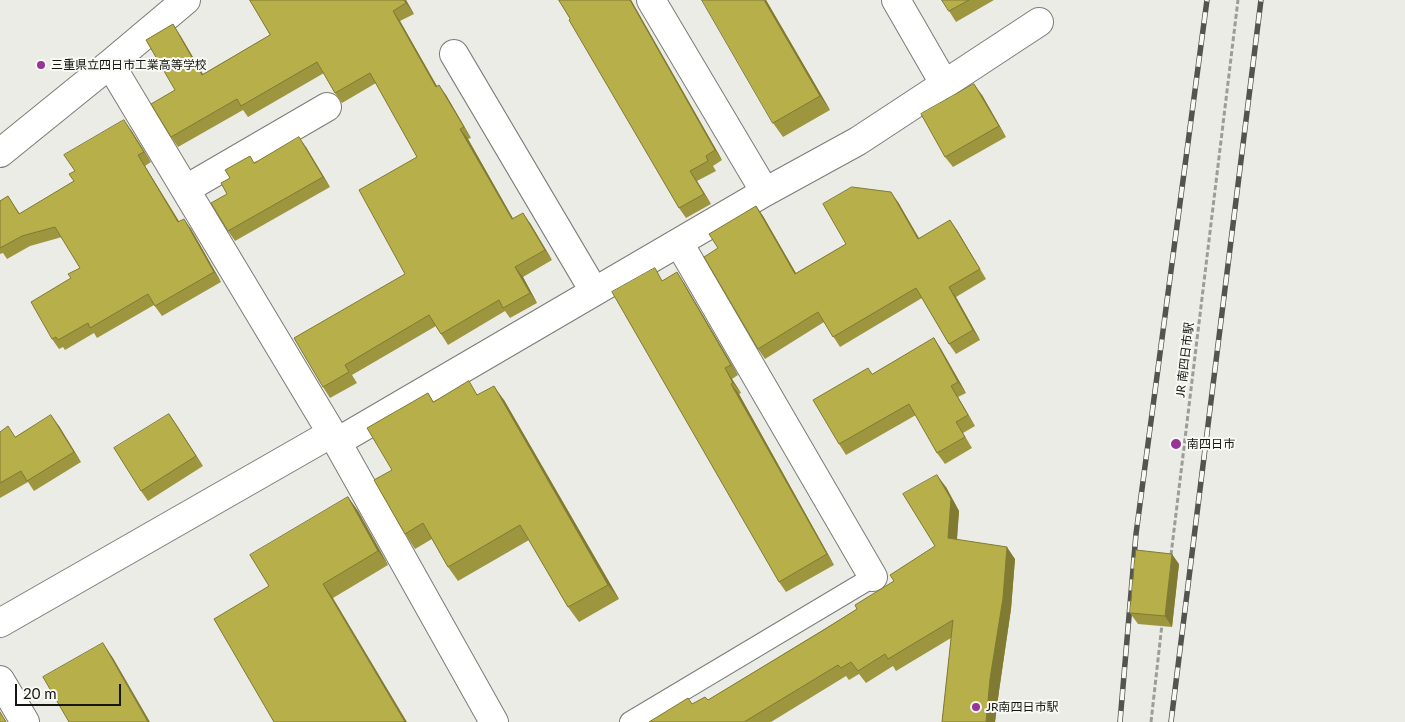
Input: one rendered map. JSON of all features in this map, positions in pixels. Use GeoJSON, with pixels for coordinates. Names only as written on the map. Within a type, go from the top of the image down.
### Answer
{"type":"FeatureCollection","features":[{"type":"Feature","properties":{"kind":"street"},"geometry":{"type":"LineString","coordinates":[[0,153],[186,0]]}},
{"type":"Feature","properties":{"kind":"street"},"geometry":{"type":"LineString","coordinates":[[651,0],[765,192]]}},
{"type":"Feature","properties":{"kind":"street"},"geometry":{"type":"LineString","coordinates":[[896,0],[945,85]]}},
{"type":"Feature","properties":{"kind":"street"},"geometry":{"type":"LineString","coordinates":[[0,623],[335,438],[679,243],[765,192],[858,142],[1039,22]]}},
{"type":"Feature","properties":{"kind":"street"},"geometry":{"type":"LineString","coordinates":[[454,54],[594,291]]}},
{"type":"Feature","properties":{"kind":"street"},"geometry":{"type":"LineString","coordinates":[[110,64],[335,438],[494,722]]}},
{"type":"Feature","properties":{"kind":"street"},"geometry":{"type":"LineString","coordinates":[[186,189],[327,107]]}},
{"type":"Feature","properties":{"kind":"street"},"geometry":{"type":"LineString","coordinates":[[679,243],[873,577]]}},
{"type":"Feature","properties":{"kind":"street"},"geometry":{"type":"LineString","coordinates":[[0,680],[25,722]]}},
{"type":"Feature","properties":{"kind":"lane"},"geometry":{"type":"LineString","coordinates":[[630,722],[873,577]]}},
{"type":"Feature","properties":{"kind":"path","name":"JR 南四日市駅"},"geometry":{"type":"LineString","coordinates":[[1170,564],[1238,0]]}},
{"type":"Feature","properties":{"kind":"path"},"geometry":{"type":"LineString","coordinates":[[1150,722],[1162,623]]}},
{"type":"Feature","properties":{"kind":"building"},"geometry":{"type":"Polygon","coordinates":[[[250,0],[404,0],[406,3],[393,11],[436,87],[439,85],[464,127],[460,129],[512,219],[523,213],[545,250],[515,267],[530,293],[503,308],[499,300],[441,334],[429,315],[345,365],[349,372],[323,387],[294,338],[405,274],[359,190],[417,157],[370,73],[335,93],[317,62],[241,106],[237,99],[171,137],[151,104],[175,90],[146,40],[173,24],[202,75],[270,35],[250,0]]]}},
{"type":"Feature","properties":{"kind":"building"},"geometry":{"type":"Polygon","coordinates":[[[559,0],[630,0],[715,150],[706,156],[708,161],[690,171],[704,194],[679,208],[559,0]]]}},
{"type":"Feature","properties":{"kind":"building"},"geometry":{"type":"Polygon","coordinates":[[[702,0],[764,0],[820,96],[773,123],[702,0]]]}},
{"type":"Feature","properties":{"kind":"building"},"geometry":{"type":"Polygon","coordinates":[[[942,0],[969,0],[949,11],[942,0]]]}},
{"type":"Feature","properties":{"kind":"building"},"geometry":{"type":"Polygon","coordinates":[[[974,84],[999,126],[945,157],[921,114],[974,84]]]}},
{"type":"Feature","properties":{"kind":"building"},"geometry":{"type":"Polygon","coordinates":[[[124,120],[144,152],[138,155],[178,222],[184,219],[214,272],[155,306],[148,294],[90,328],[88,323],[58,340],[56,337],[52,339],[31,302],[71,278],[68,274],[80,268],[55,227],[22,236],[0,248],[0,201],[8,196],[19,214],[74,181],[69,174],[75,171],[64,155],[124,120]]]}},
{"type":"Feature","properties":{"kind":"building"},"geometry":{"type":"Polygon","coordinates":[[[299,137],[323,177],[228,231],[211,203],[227,194],[221,183],[230,178],[225,170],[250,156],[254,163],[299,137]]]}},
{"type":"Feature","properties":{"kind":"building"},"geometry":{"type":"Polygon","coordinates":[[[852,187],[891,192],[918,239],[950,220],[980,269],[949,287],[973,330],[949,344],[916,288],[833,337],[818,312],[758,349],[704,257],[718,248],[709,234],[756,206],[795,274],[846,244],[823,204],[852,187]]]}},
{"type":"Feature","properties":{"kind":"building"},"geometry":{"type":"Polygon","coordinates":[[[655,268],[662,281],[677,272],[731,365],[725,368],[733,383],[731,384],[827,554],[779,582],[612,292],[655,268]]]}},
{"type":"Feature","properties":{"kind":"building"},"geometry":{"type":"Polygon","coordinates":[[[934,338],[958,382],[951,386],[968,415],[956,422],[965,437],[937,453],[909,404],[839,444],[813,400],[868,368],[872,374],[934,338]]]}},
{"type":"Feature","properties":{"kind":"building"},"geometry":{"type":"Polygon","coordinates":[[[469,381],[477,395],[494,386],[608,585],[568,607],[520,525],[448,567],[423,523],[405,534],[374,480],[392,470],[367,428],[428,393],[433,402],[469,381]]]}},
{"type":"Feature","properties":{"kind":"building"},"geometry":{"type":"Polygon","coordinates":[[[169,414],[196,456],[141,491],[114,448],[169,414]]]}},
{"type":"Feature","properties":{"kind":"building"},"geometry":{"type":"Polygon","coordinates":[[[51,415],[74,452],[27,481],[21,471],[0,483],[0,432],[8,426],[15,437],[51,415]]]}},
{"type":"Feature","properties":{"kind":"building"},"geometry":{"type":"Polygon","coordinates":[[[937,475],[951,499],[948,538],[1007,547],[1003,598],[990,679],[986,722],[942,722],[953,620],[888,659],[885,654],[858,671],[851,662],[841,668],[838,665],[744,722],[649,722],[688,698],[692,704],[705,697],[708,700],[822,631],[857,609],[855,605],[894,581],[890,575],[935,546],[903,494],[937,475]]]}},
{"type":"Feature","properties":{"kind":"building"},"geometry":{"type":"Polygon","coordinates":[[[348,497],[378,551],[323,584],[405,722],[274,722],[214,619],[269,586],[250,555],[348,497]]]}},
{"type":"Feature","properties":{"kind":"building"},"geometry":{"type":"Polygon","coordinates":[[[1136,550],[1172,554],[1165,616],[1130,613],[1136,550]]]}},
{"type":"Feature","properties":{"kind":"building"},"geometry":{"type":"Polygon","coordinates":[[[103,643],[148,722],[69,722],[43,677],[103,643]]]}},
{"type":"Feature","properties":{"kind":"building"},"geometry":{"type":"Polygon","coordinates":[[[0,712],[6,722],[0,722],[0,712]]]}},
{"type":"Feature","properties":{"kind":"railway"},"geometry":{"type":"LineString","coordinates":[[1120,722],[1136,534],[1207,0]]}},
{"type":"Feature","properties":{"kind":"railway"},"geometry":{"type":"LineString","coordinates":[[1171,722],[1261,0]]}},
{"type":"Feature","properties":{"kind":"place","name":"三重県立四日市工業高等学校"},"geometry":{"type":"Point","coordinates":[41,65]}},
{"type":"Feature","properties":{"kind":"place","name":"南四日市"},"geometry":{"type":"Point","coordinates":[1176,444]}},
{"type":"Feature","properties":{"kind":"place","name":"JR南四日市駅"},"geometry":{"type":"Point","coordinates":[976,707]}}]}
